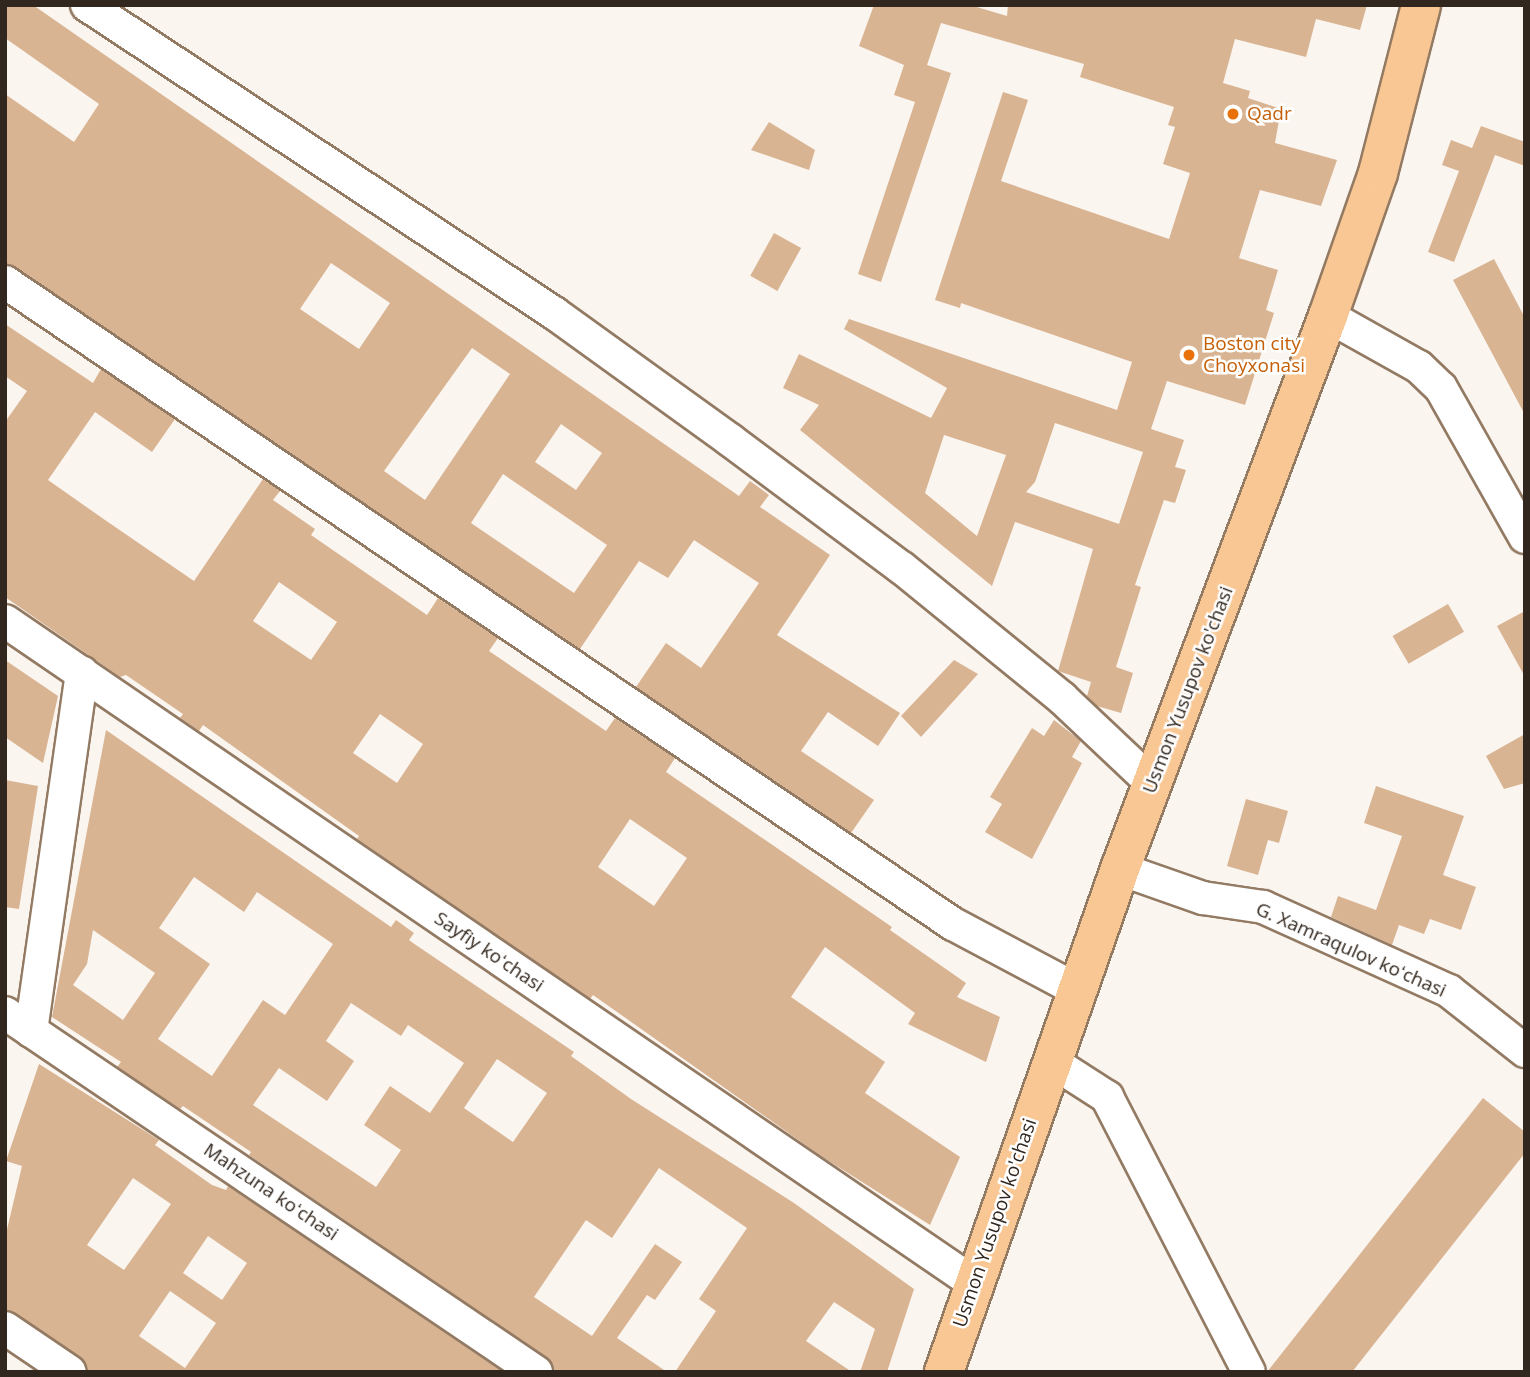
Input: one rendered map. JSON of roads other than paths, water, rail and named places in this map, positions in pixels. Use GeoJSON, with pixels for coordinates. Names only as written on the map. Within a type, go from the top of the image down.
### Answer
{"type":"FeatureCollection","features":[{"type":"Feature","properties":{"kind":"main road","name":"Usmon Yusupov ko'chasi"},"geometry":{"type":"LineString","coordinates":[[944,1372],[1076,990],[1328,316],[1378,173],[1421,5]]}},
{"type":"Feature","properties":{"kind":"street"},"geometry":{"type":"LineString","coordinates":[[87,5],[555,313],[730,440],[988,637],[1062,698],[1153,783]]}},
{"type":"Feature","properties":{"kind":"street"},"geometry":{"type":"LineString","coordinates":[[5,282],[953,923],[1076,990]]}},
{"type":"Feature","properties":{"kind":"street"},"geometry":{"type":"LineString","coordinates":[[1328,316],[1419,367],[1441,388],[1525,537]]}},
{"type":"Feature","properties":{"kind":"street","name":"Sayfiy koʻchasi"},"geometry":{"type":"LineString","coordinates":[[5,621],[974,1283]]}},
{"type":"Feature","properties":{"kind":"street"},"geometry":{"type":"LineString","coordinates":[[31,1031],[82,673]]}},
{"type":"Feature","properties":{"kind":"street","name":"G. Xamraqulov koʻchasi"},"geometry":{"type":"LineString","coordinates":[[1120,869],[1203,898],[1263,907],[1448,991],[1525,1051]]}},
{"type":"Feature","properties":{"kind":"street","name":"Mahzuna koʻchasi"},"geometry":{"type":"LineString","coordinates":[[5,1013],[536,1372]]}},
{"type":"Feature","properties":{"kind":"street"},"geometry":{"type":"LineString","coordinates":[[1051,1061],[1107,1097],[1249,1372]]}},
{"type":"Feature","properties":{"kind":"street"},"geometry":{"type":"LineString","coordinates":[[5,1328],[70,1372]]}},
{"type":"Feature","properties":{"kind":"place","name":"Qadr"},"geometry":{"type":"Point","coordinates":[1233,114]}},
{"type":"Feature","properties":{"kind":"place","name":"Boston city Choyxonasi"},"geometry":{"type":"Point","coordinates":[1189,355]}}]}
